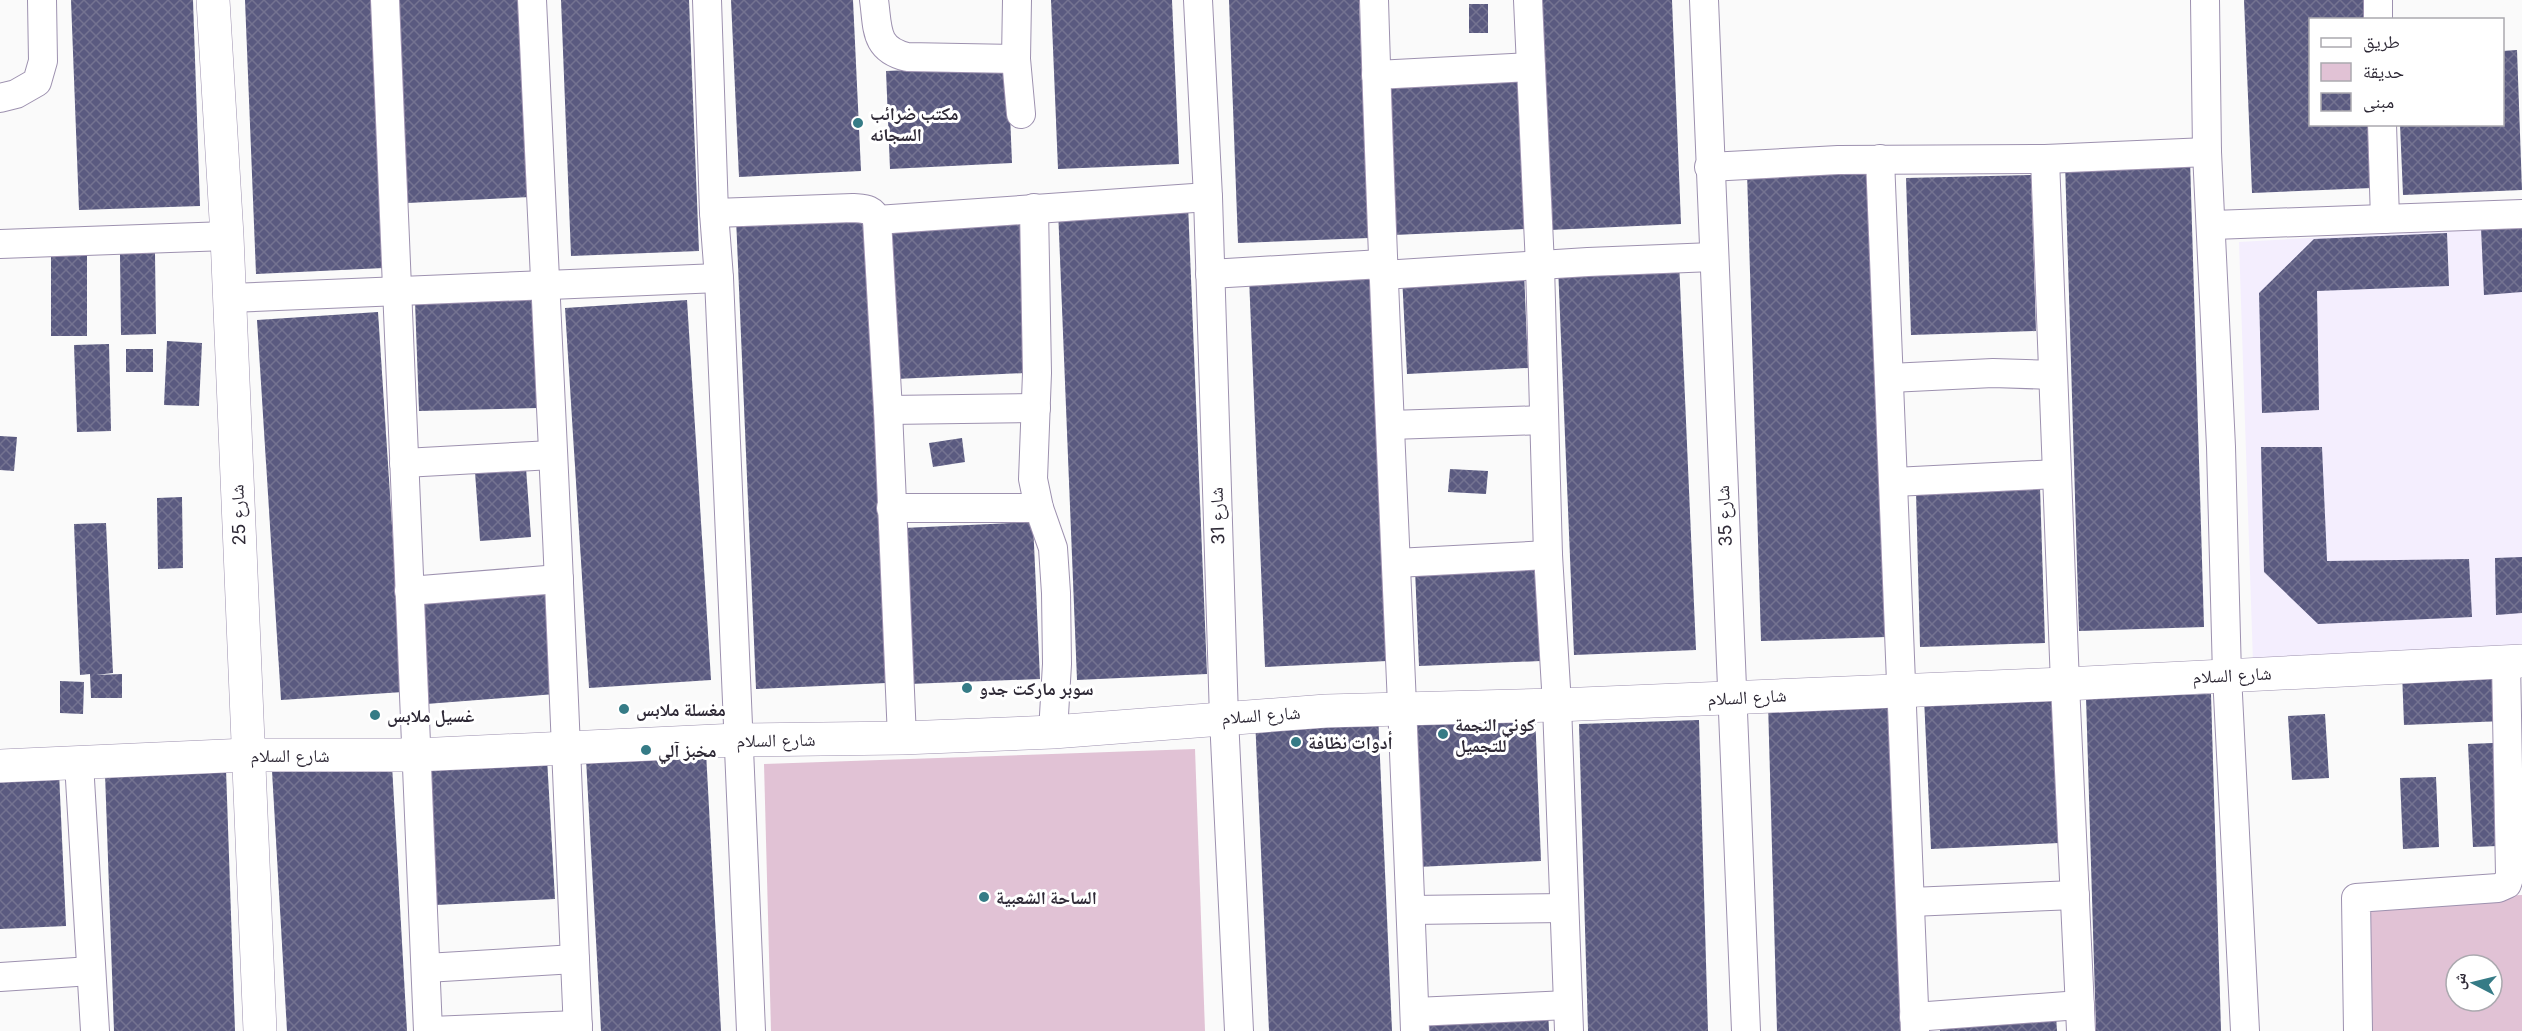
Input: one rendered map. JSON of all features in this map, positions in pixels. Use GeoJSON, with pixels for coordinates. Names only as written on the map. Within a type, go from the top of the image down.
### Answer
{"type":"FeatureCollection","features":[{"type":"Feature","properties":{"kind":"street"},"geometry":{"type":"LineString","coordinates":[[0,98],[16,94],[37,82],[43,61],[42,0]]}},
{"type":"Feature","properties":{"kind":"street","name":"شارع 25"},"geometry":{"type":"LineString","coordinates":[[213,0],[230,298],[260,1031]]}},
{"type":"Feature","properties":{"kind":"street"},"geometry":{"type":"LineString","coordinates":[[385,0],[416,755],[430,1031],[578,1028],[552,455],[547,285],[532,0]]}},
{"type":"Feature","properties":{"kind":"street"},"geometry":{"type":"LineString","coordinates":[[707,0],[714,213],[719,278],[750,1031]]}},
{"type":"Feature","properties":{"kind":"street"},"geometry":{"type":"LineString","coordinates":[[874,0],[880,38],[891,53],[907,57],[1017,59]]}},
{"type":"Feature","properties":{"kind":"street"},"geometry":{"type":"LineString","coordinates":[[1017,0],[1017,59],[1021,114]]}},
{"type":"Feature","properties":{"kind":"street","name":"شارع 31"},"geometry":{"type":"LineString","coordinates":[[1198,0],[1208,197],[1224,717],[1239,1031]]}},
{"type":"Feature","properties":{"kind":"street"},"geometry":{"type":"LineString","coordinates":[[1374,0],[1382,269],[1415,1022],[1569,1018],[1557,705],[1548,555],[1540,266],[1528,0]]}},
{"type":"Feature","properties":{"kind":"street","name":"شارع 35"},"geometry":{"type":"LineString","coordinates":[[1704,0],[1709,167],[1746,1031]]}},
{"type":"Feature","properties":{"kind":"street"},"geometry":{"type":"LineString","coordinates":[[2205,0],[2208,152],[2227,675],[2245,1031]]}},
{"type":"Feature","properties":{"kind":"street"},"geometry":{"type":"LineString","coordinates":[[2378,0],[2378,18]]}},
{"type":"Feature","properties":{"kind":"street"},"geometry":{"type":"LineString","coordinates":[[1376,75],[1531,67]]}},
{"type":"Feature","properties":{"kind":"street"},"geometry":{"type":"LineString","coordinates":[[2382,126],[2385,219]]}},
{"type":"Feature","properties":{"kind":"street"},"geometry":{"type":"LineString","coordinates":[[1709,167],[1880,159],[2044,159],[2208,152]]}},
{"type":"Feature","properties":{"kind":"street"},"geometry":{"type":"LineString","coordinates":[[1880,159],[1915,1024],[2080,1018],[2064,684],[2044,159]]}},
{"type":"Feature","properties":{"kind":"street"},"geometry":{"type":"LineString","coordinates":[[877,220],[1208,197]]}},
{"type":"Feature","properties":{"kind":"street"},"geometry":{"type":"LineString","coordinates":[[714,213],[853,208],[868,209],[874,213],[877,220],[888,410],[902,738]]}},
{"type":"Feature","properties":{"kind":"street"},"geometry":{"type":"LineString","coordinates":[[1034,208],[1036,408],[1033,479],[1039,508],[1053,548],[1057,664],[1053,732]]}},
{"type":"Feature","properties":{"kind":"street"},"geometry":{"type":"LineString","coordinates":[[2212,225],[2522,213]]}},
{"type":"Feature","properties":{"kind":"street"},"geometry":{"type":"LineString","coordinates":[[0,244],[227,236]]}},
{"type":"Feature","properties":{"kind":"street"},"geometry":{"type":"LineString","coordinates":[[1210,274],[1540,266],[1713,257]]}},
{"type":"Feature","properties":{"kind":"street"},"geometry":{"type":"LineString","coordinates":[[230,298],[719,278]]}},
{"type":"Feature","properties":{"kind":"street"},"geometry":{"type":"LineString","coordinates":[[1890,378],[1993,373],[2054,375]]}},
{"type":"Feature","properties":{"kind":"street"},"geometry":{"type":"LineString","coordinates":[[888,410],[1036,408]]}},
{"type":"Feature","properties":{"kind":"street"},"geometry":{"type":"LineString","coordinates":[[1390,425],[1544,420]]}},
{"type":"Feature","properties":{"kind":"street"},"geometry":{"type":"LineString","coordinates":[[404,463],[552,455]]}},
{"type":"Feature","properties":{"kind":"street"},"geometry":{"type":"LineString","coordinates":[[1894,482],[2056,474]]}},
{"type":"Feature","properties":{"kind":"street"},"geometry":{"type":"LineString","coordinates":[[891,508],[1039,508]]}},
{"type":"Feature","properties":{"kind":"street"},"geometry":{"type":"LineString","coordinates":[[1396,562],[1548,555]]}},
{"type":"Feature","properties":{"kind":"street"},"geometry":{"type":"LineString","coordinates":[[409,591],[559,579]]}},
{"type":"Feature","properties":{"kind":"street"},"geometry":{"type":"LineString","coordinates":[[2358,1031],[2356,898],[2498,888],[2507,884],[2510,875],[2514,661]]}},
{"type":"Feature","properties":{"kind":"street","name":"شارع السلام"},"geometry":{"type":"LineString","coordinates":[[0,766],[247,755],[416,755],[737,740],[902,738],[1053,732],[1224,717],[1326,711],[1733,698],[2514,661]]}},
{"type":"Feature","properties":{"kind":"street"},"geometry":{"type":"LineString","coordinates":[[79,763],[95,1031]]}},
{"type":"Feature","properties":{"kind":"street"},"geometry":{"type":"LineString","coordinates":[[1911,902],[2075,895]]}},
{"type":"Feature","properties":{"kind":"street"},"geometry":{"type":"LineString","coordinates":[[1411,910],[1564,908]]}},
{"type":"Feature","properties":{"kind":"street"},"geometry":{"type":"LineString","coordinates":[[426,968],[575,959]]}},
{"type":"Feature","properties":{"kind":"street"},"geometry":{"type":"LineString","coordinates":[[0,977],[91,971]]}},
{"type":"Feature","properties":{"kind":"shaded area"},"geometry":{"type":"Polygon","coordinates":[[[2522,226],[2522,654],[2253,663],[2239,242],[2522,226]]]}},
{"type":"Feature","properties":{"kind":"green space","name":"الساحة الشعبية"},"geometry":{"type":"Polygon","coordinates":[[[1195,749],[1205,1031],[771,1031],[764,764],[1195,749]]]}},
{"type":"Feature","properties":{"kind":"green space"},"geometry":{"type":"Polygon","coordinates":[[[2522,895],[2522,1031],[2362,1031],[2357,900],[2522,895]]]}},
{"type":"Feature","properties":{"kind":"building"},"geometry":{"type":"Polygon","coordinates":[[[71,0],[193,0],[200,206],[79,210],[71,0]]]}},
{"type":"Feature","properties":{"kind":"building"},"geometry":{"type":"Polygon","coordinates":[[[245,0],[373,0],[384,268],[256,274],[245,0]]]}},
{"type":"Feature","properties":{"kind":"building"},"geometry":{"type":"Polygon","coordinates":[[[399,0],[523,0],[531,197],[407,203],[399,0]]]}},
{"type":"Feature","properties":{"kind":"building"},"geometry":{"type":"Polygon","coordinates":[[[561,0],[689,0],[699,251],[571,256],[561,0]]]}},
{"type":"Feature","properties":{"kind":"building"},"geometry":{"type":"Polygon","coordinates":[[[731,0],[853,0],[861,171],[739,177],[731,0]]]}},
{"type":"Feature","properties":{"kind":"building"},"geometry":{"type":"Polygon","coordinates":[[[1051,0],[1172,0],[1179,164],[1058,169],[1051,0]]]}},
{"type":"Feature","properties":{"kind":"building"},"geometry":{"type":"Polygon","coordinates":[[[1229,0],[1359,0],[1369,238],[1238,243],[1229,0]]]}},
{"type":"Feature","properties":{"kind":"building"},"geometry":{"type":"Polygon","coordinates":[[[1541,0],[1672,0],[1681,224],[1550,230],[1541,0]]]}},
{"type":"Feature","properties":{"kind":"building"},"geometry":{"type":"Polygon","coordinates":[[[2244,0],[2363,0],[2364,18],[2309,18],[2309,126],[2369,126],[2372,188],[2252,193],[2244,0]]]}},
{"type":"Feature","properties":{"kind":"building"},"geometry":{"type":"Polygon","coordinates":[[[1469,4],[1488,4],[1488,33],[1469,33],[1469,4]]]}},
{"type":"Feature","properties":{"kind":"building"},"geometry":{"type":"Polygon","coordinates":[[[2517,50],[2522,190],[2403,195],[2400,126],[2504,126],[2504,51],[2517,50]]]}},
{"type":"Feature","properties":{"kind":"building"},"geometry":{"type":"Polygon","coordinates":[[[1008,66],[1012,163],[890,169],[886,71],[1008,66]]]}},
{"type":"Feature","properties":{"kind":"building"},"geometry":{"type":"Polygon","coordinates":[[[1518,72],[1525,229],[1394,235],[1388,78],[1518,72]]]}},
{"type":"Feature","properties":{"kind":"building"},"geometry":{"type":"Polygon","coordinates":[[[2190,159],[2204,627],[2079,631],[2065,162],[2190,159]]]}},
{"type":"Feature","properties":{"kind":"building"},"geometry":{"type":"Polygon","coordinates":[[[1872,168],[1886,637],[1761,641],[1747,172],[1872,168]]]}},
{"type":"Feature","properties":{"kind":"building"},"geometry":{"type":"Polygon","coordinates":[[[2031,175],[2036,331],[1911,335],[1906,178],[2031,175]]]}},
{"type":"Feature","properties":{"kind":"building"},"geometry":{"type":"Polygon","coordinates":[[[1188,204],[1207,674],[1077,680],[1058,209],[1188,204]]]}},
{"type":"Feature","properties":{"kind":"building"},"geometry":{"type":"Polygon","coordinates":[[[867,213],[886,683],[756,689],[736,218],[867,213]]]}},
{"type":"Feature","properties":{"kind":"building"},"geometry":{"type":"Polygon","coordinates":[[[1020,217],[1026,373],[896,379],[889,222],[1020,217]]]}},
{"type":"Feature","properties":{"kind":"building"},"geometry":{"type":"Polygon","coordinates":[[[2522,227],[2522,292],[2484,295],[2481,228],[2522,227]]]}},
{"type":"Feature","properties":{"kind":"building"},"geometry":{"type":"Polygon","coordinates":[[[2447,233],[2449,286],[2317,291],[2319,410],[2262,413],[2259,293],[2314,239],[2447,233]]]}},
{"type":"Feature","properties":{"kind":"building"},"geometry":{"type":"Polygon","coordinates":[[[51,253],[87,253],[87,336],[51,336],[51,253]]]}},
{"type":"Feature","properties":{"kind":"building"},"geometry":{"type":"Polygon","coordinates":[[[155,253],[156,334],[121,335],[120,254],[155,253]]]}},
{"type":"Feature","properties":{"kind":"building"},"geometry":{"type":"Polygon","coordinates":[[[1679,261],[1696,650],[1574,655],[1558,266],[1679,261]]]}},
{"type":"Feature","properties":{"kind":"building"},"geometry":{"type":"Polygon","coordinates":[[[1524,271],[1528,368],[1407,374],[1402,276],[1524,271]]]}},
{"type":"Feature","properties":{"kind":"building"},"geometry":{"type":"Polygon","coordinates":[[[1370,272],[1387,661],[1265,667],[1249,277],[1370,272]]]}},
{"type":"Feature","properties":{"kind":"building"},"geometry":{"type":"Polygon","coordinates":[[[534,298],[538,408],[419,411],[415,301],[534,298]]]}},
{"type":"Feature","properties":{"kind":"building"},"geometry":{"type":"Polygon","coordinates":[[[687,300],[711,680],[589,688],[565,308],[687,300]]]}},
{"type":"Feature","properties":{"kind":"building"},"geometry":{"type":"Polygon","coordinates":[[[378,312],[403,692],[281,700],[257,320],[378,312]]]}},
{"type":"Feature","properties":{"kind":"building"},"geometry":{"type":"Polygon","coordinates":[[[167,341],[202,343],[199,406],[164,405],[167,341]]]}},
{"type":"Feature","properties":{"kind":"building"},"geometry":{"type":"Polygon","coordinates":[[[109,344],[111,431],[77,432],[74,345],[109,344]]]}},
{"type":"Feature","properties":{"kind":"building"},"geometry":{"type":"Polygon","coordinates":[[[126,349],[153,349],[153,372],[126,372],[126,349]]]}},
{"type":"Feature","properties":{"kind":"building"},"geometry":{"type":"Polygon","coordinates":[[[0,436],[17,437],[14,471],[0,470],[0,436]]]}},
{"type":"Feature","properties":{"kind":"building"},"geometry":{"type":"Polygon","coordinates":[[[962,438],[965,462],[933,467],[929,443],[962,438]]]}},
{"type":"Feature","properties":{"kind":"building"},"geometry":{"type":"Polygon","coordinates":[[[2261,447],[2322,447],[2327,561],[2469,559],[2472,617],[2318,624],[2264,572],[2261,447]]]}},
{"type":"Feature","properties":{"kind":"building"},"geometry":{"type":"Polygon","coordinates":[[[526,468],[531,537],[480,541],[475,472],[526,468]]]}},
{"type":"Feature","properties":{"kind":"building"},"geometry":{"type":"Polygon","coordinates":[[[1450,469],[1488,471],[1486,494],[1448,492],[1450,469]]]}},
{"type":"Feature","properties":{"kind":"building"},"geometry":{"type":"Polygon","coordinates":[[[2040,487],[2045,643],[1920,647],[1916,491],[2040,487]]]}},
{"type":"Feature","properties":{"kind":"building"},"geometry":{"type":"Polygon","coordinates":[[[182,497],[183,568],[158,569],[157,498],[182,497]]]}},
{"type":"Feature","properties":{"kind":"building"},"geometry":{"type":"Polygon","coordinates":[[[1033,522],[1040,679],[909,684],[903,528],[1033,522]]]}},
{"type":"Feature","properties":{"kind":"building"},"geometry":{"type":"Polygon","coordinates":[[[106,523],[113,673],[96,675],[122,674],[122,698],[91,698],[90,674],[80,675],[74,524],[106,523]]]}},
{"type":"Feature","properties":{"kind":"building"},"geometry":{"type":"Polygon","coordinates":[[[2522,557],[2522,613],[2496,615],[2495,558],[2522,557]]]}},
{"type":"Feature","properties":{"kind":"building"},"geometry":{"type":"Polygon","coordinates":[[[1537,563],[1541,661],[1419,666],[1415,569],[1537,563]]]}},
{"type":"Feature","properties":{"kind":"building"},"geometry":{"type":"Polygon","coordinates":[[[547,588],[555,694],[426,704],[418,598],[547,588]]]}},
{"type":"Feature","properties":{"kind":"building"},"geometry":{"type":"Polygon","coordinates":[[[2502,668],[2504,721],[2404,725],[2402,672],[2502,668]]]}},
{"type":"Feature","properties":{"kind":"building"},"geometry":{"type":"Polygon","coordinates":[[[60,681],[84,682],[83,714],[60,713],[60,681]]]}},
{"type":"Feature","properties":{"kind":"building"},"geometry":{"type":"Polygon","coordinates":[[[2052,693],[2059,843],[1931,849],[1924,698],[2052,693]]]}},
{"type":"Feature","properties":{"kind":"building"},"geometry":{"type":"Polygon","coordinates":[[[2211,694],[2221,1031],[2096,1031],[2086,697],[2211,694]]]}},
{"type":"Feature","properties":{"kind":"building"},"geometry":{"type":"Polygon","coordinates":[[[1892,698],[1902,1031],[1777,1031],[1768,702],[1892,698]]]}},
{"type":"Feature","properties":{"kind":"building"},"geometry":{"type":"Polygon","coordinates":[[[1378,713],[1392,1031],[1269,1031],[1255,718],[1378,713]]]}},
{"type":"Feature","properties":{"kind":"building"},"geometry":{"type":"Polygon","coordinates":[[[1535,713],[1541,861],[1418,867],[1412,719],[1535,713]]]}},
{"type":"Feature","properties":{"kind":"building"},"geometry":{"type":"Polygon","coordinates":[[[2325,714],[2329,778],[2292,780],[2288,716],[2325,714]]]}},
{"type":"Feature","properties":{"kind":"building"},"geometry":{"type":"Polygon","coordinates":[[[1699,720],[1708,1031],[1588,1031],[1579,724],[1699,720]]]}},
{"type":"Feature","properties":{"kind":"building"},"geometry":{"type":"Polygon","coordinates":[[[2493,743],[2498,846],[2473,847],[2468,744],[2493,743]]]}},
{"type":"Feature","properties":{"kind":"building"},"geometry":{"type":"Polygon","coordinates":[[[706,752],[721,1031],[601,1031],[586,759],[706,752]]]}},
{"type":"Feature","properties":{"kind":"building"},"geometry":{"type":"Polygon","coordinates":[[[547,758],[555,899],[436,905],[428,764],[547,758]]]}},
{"type":"Feature","properties":{"kind":"building"},"geometry":{"type":"Polygon","coordinates":[[[392,765],[407,1031],[287,1031],[272,771],[392,765]]]}},
{"type":"Feature","properties":{"kind":"building"},"geometry":{"type":"Polygon","coordinates":[[[226,769],[235,1031],[114,1031],[105,773],[226,769]]]}},
{"type":"Feature","properties":{"kind":"building"},"geometry":{"type":"Polygon","coordinates":[[[59,773],[66,926],[0,929],[0,776],[59,773]]]}},
{"type":"Feature","properties":{"kind":"building"},"geometry":{"type":"Polygon","coordinates":[[[2436,777],[2439,847],[2403,849],[2400,778],[2436,777]]]}},
{"type":"Feature","properties":{"kind":"building"},"geometry":{"type":"Polygon","coordinates":[[[1548,1009],[1549,1031],[1426,1031],[1425,1015],[1548,1009]]]}},
{"type":"Feature","properties":{"kind":"building"},"geometry":{"type":"Polygon","coordinates":[[[2056,1015],[2057,1031],[1940,1031],[1940,1020],[2056,1015]]]}},
{"type":"Feature","properties":{"kind":"place","name":"مكتب ضرائب السجانه"},"geometry":{"type":"Point","coordinates":[858,123]}},
{"type":"Feature","properties":{"kind":"place","name":"سوبر ماركت جدو"},"geometry":{"type":"Point","coordinates":[967,688]}},
{"type":"Feature","properties":{"kind":"place","name":"مغسلة ملابس"},"geometry":{"type":"Point","coordinates":[624,709]}},
{"type":"Feature","properties":{"kind":"place","name":"غسيل ملابس"},"geometry":{"type":"Point","coordinates":[375,715]}},
{"type":"Feature","properties":{"kind":"place","name":"كوني النجمة للتجميل"},"geometry":{"type":"Point","coordinates":[1443,734]}},
{"type":"Feature","properties":{"kind":"place","name":"أدوات نظافة"},"geometry":{"type":"Point","coordinates":[1296,742]}},
{"type":"Feature","properties":{"kind":"place","name":"مخبز آلي"},"geometry":{"type":"Point","coordinates":[646,750]}},
{"type":"Feature","properties":{"kind":"place","name":"الساحة الشعبية"},"geometry":{"type":"Point","coordinates":[984,897]}}]}
